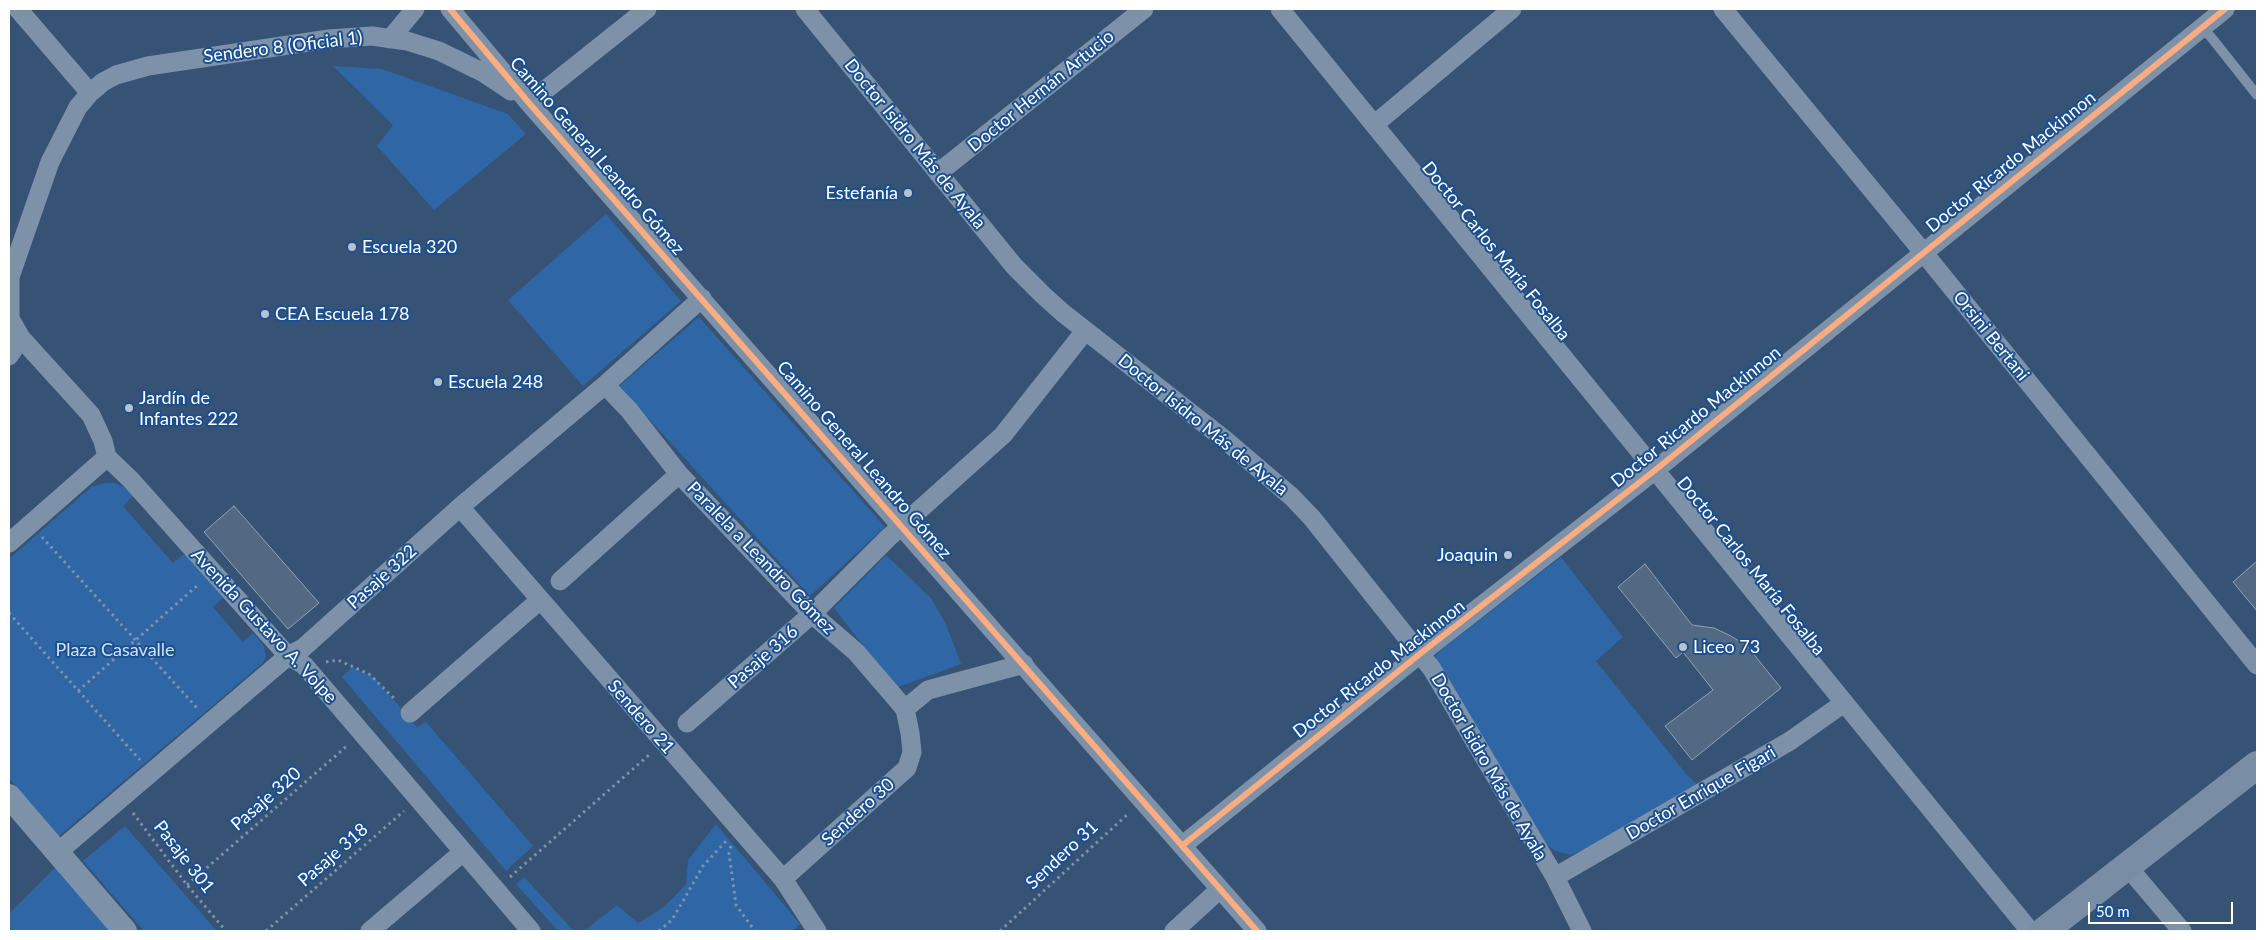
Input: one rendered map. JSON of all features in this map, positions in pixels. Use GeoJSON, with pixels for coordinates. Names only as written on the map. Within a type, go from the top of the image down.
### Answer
{"type":"FeatureCollection","features":[{"type":"Feature","properties":{"kind":"main road"},"geometry":{"type":"LineString","coordinates":[[2044,931],[2257,765]]}},
{"type":"Feature","properties":{"kind":"street"},"geometry":{"type":"LineString","coordinates":[[18,9],[90,93]]}},
{"type":"Feature","properties":{"kind":"street"},"geometry":{"type":"LineString","coordinates":[[390,39],[414,9]]}},
{"type":"Feature","properties":{"kind":"street","name":"Camino General Leandro Gómez"},"geometry":{"type":"LineString","coordinates":[[450,9],[529,103],[1257,931]]}},
{"type":"Feature","properties":{"kind":"street"},"geometry":{"type":"LineString","coordinates":[[529,103],[647,9]]}},
{"type":"Feature","properties":{"kind":"street","name":"Doctor Isidro Más de Ayala"},"geometry":{"type":"LineString","coordinates":[[805,9],[1014,266],[1050,302],[1224,439],[1292,497],[1312,518],[1421,653],[1555,878],[1582,931]]}},
{"type":"Feature","properties":{"kind":"street","name":"Doctor Hernán Artucio"},"geometry":{"type":"LineString","coordinates":[[938,173],[1144,9]]}},
{"type":"Feature","properties":{"kind":"street","name":"Doctor Carlos María Fosalba"},"geometry":{"type":"LineString","coordinates":[[1280,9],[2030,931]]}},
{"type":"Feature","properties":{"kind":"street"},"geometry":{"type":"LineString","coordinates":[[1374,124],[1512,9]]}},
{"type":"Feature","properties":{"kind":"street","name":"Orsini Bertani"},"geometry":{"type":"LineString","coordinates":[[1723,9],[1924,252],[2257,665]]}},
{"type":"Feature","properties":{"kind":"street","name":"Doctor Ricardo Mackinnon"},"geometry":{"type":"LineString","coordinates":[[1183,845],[1421,653],[1654,471],[2225,9]]}},
{"type":"Feature","properties":{"kind":"street","name":"Sendero 8 (Oficial 1)"},"geometry":{"type":"LineString","coordinates":[[10,318],[10,276],[34,203],[50,162],[68,124],[90,93],[103,82],[116,75],[148,66],[328,39],[372,36],[407,41],[439,51],[484,73],[529,103]]}},
{"type":"Feature","properties":{"kind":"street","name":"Pasaje 322"},"geometry":{"type":"LineString","coordinates":[[58,852],[210,722],[296,661],[303,648],[460,507],[605,385],[702,298]]}},
{"type":"Feature","properties":{"kind":"street","name":"Avenida Gustavo A. Volpe"},"geometry":{"type":"LineString","coordinates":[[10,318],[21,338],[91,415],[103,441],[107,456],[362,733],[531,931]]}},
{"type":"Feature","properties":{"kind":"street","name":"Pasaje 316"},"geometry":{"type":"LineString","coordinates":[[687,723],[812,614],[902,526],[1003,435],[1085,331]]}},
{"type":"Feature","properties":{"kind":"street"},"geometry":{"type":"LineString","coordinates":[[9,356],[21,338]]}},
{"type":"Feature","properties":{"kind":"street","name":"Paralela a Leandro Gómez"},"geometry":{"type":"LineString","coordinates":[[605,385],[629,410],[679,474],[812,614],[856,652],[904,709],[910,733]]}},
{"type":"Feature","properties":{"kind":"street"},"geometry":{"type":"LineString","coordinates":[[9,543],[107,456]]}},
{"type":"Feature","properties":{"kind":"street"},"geometry":{"type":"LineString","coordinates":[[560,582],[679,474]]}},
{"type":"Feature","properties":{"kind":"street","name":"Sendero 21"},"geometry":{"type":"LineString","coordinates":[[460,507],[783,879],[815,930]]}},
{"type":"Feature","properties":{"kind":"street"},"geometry":{"type":"LineString","coordinates":[[410,713],[540,600]]}},
{"type":"Feature","properties":{"kind":"street"},"geometry":{"type":"LineString","coordinates":[[904,709],[928,690],[1024,664]]}},
{"type":"Feature","properties":{"kind":"street","name":"Doctor Enrique Figari"},"geometry":{"type":"LineString","coordinates":[[1555,878],[1790,741],[1844,703]]}},
{"type":"Feature","properties":{"kind":"street","name":"Sendero 30"},"geometry":{"type":"LineString","coordinates":[[783,879],[907,768],[912,752],[910,733]]}},
{"type":"Feature","properties":{"kind":"street"},"geometry":{"type":"LineString","coordinates":[[9,796],[125,931]]}},
{"type":"Feature","properties":{"kind":"street"},"geometry":{"type":"LineString","coordinates":[[370,931],[463,852]]}},
{"type":"Feature","properties":{"kind":"street"},"geometry":{"type":"LineString","coordinates":[[2127,866],[2182,931]]}},
{"type":"Feature","properties":{"kind":"street"},"geometry":{"type":"LineString","coordinates":[[1174,931],[1220,888]]}},
{"type":"Feature","properties":{"kind":"lane"},"geometry":{"type":"LineString","coordinates":[[2203,26],[2257,95]]}},
{"type":"Feature","properties":{"kind":"path"},"geometry":{"type":"LineString","coordinates":[[30,524],[210,722]]}},
{"type":"Feature","properties":{"kind":"path"},"geometry":{"type":"LineString","coordinates":[[78,691],[213,572]]}},
{"type":"Feature","properties":{"kind":"path"},"geometry":{"type":"LineString","coordinates":[[9,613],[151,773]]}},
{"type":"Feature","properties":{"kind":"path"},"geometry":{"type":"LineString","coordinates":[[296,661],[338,660],[369,674],[410,713]]}},
{"type":"Feature","properties":{"kind":"path"},"geometry":{"type":"LineString","coordinates":[[495,890],[663,742]]}},
{"type":"Feature","properties":{"kind":"path"},"geometry":{"type":"LineString","coordinates":[[659,931],[672,920],[703,866],[738,829]]}},
{"type":"Feature","properties":{"kind":"path"},"geometry":{"type":"LineString","coordinates":[[738,829],[729,853],[736,905],[755,931]]}},
{"type":"Feature","properties":{"kind":"green space"},"geometry":{"type":"Polygon","coordinates":[[[333,66],[382,69],[508,114],[526,134],[434,210],[377,146],[393,125],[333,66]]]}},
{"type":"Feature","properties":{"kind":"green space"},"geometry":{"type":"Polygon","coordinates":[[[606,214],[681,301],[583,386],[508,300],[606,214]]]}},
{"type":"Feature","properties":{"kind":"green space"},"geometry":{"type":"Polygon","coordinates":[[[699,317],[885,527],[810,596],[619,386],[699,317]]]}},
{"type":"Feature","properties":{"kind":"green space","name":"Plaza Casavalle"},"geometry":{"type":"Polygon","coordinates":[[[104,483],[115,483],[134,495],[123,506],[173,563],[185,553],[223,598],[213,607],[243,642],[253,633],[264,646],[266,657],[263,663],[59,836],[9,778],[9,559],[91,487],[104,483]]]}},
{"type":"Feature","properties":{"kind":"green space"},"geometry":{"type":"Polygon","coordinates":[[[886,555],[931,598],[946,624],[961,664],[896,688],[834,608],[886,555]]]}},
{"type":"Feature","properties":{"kind":"green space"},"geometry":{"type":"Polygon","coordinates":[[[1561,557],[1623,637],[1596,661],[1687,775],[1698,785],[1586,849],[1570,855],[1555,851],[1544,843],[1436,661],[1436,655],[1446,646],[1561,557]]]}},
{"type":"Feature","properties":{"kind":"green space"},"geometry":{"type":"Polygon","coordinates":[[[352,667],[374,677],[417,727],[426,722],[533,846],[506,871],[342,677],[352,667]]]}},
{"type":"Feature","properties":{"kind":"green space"},"geometry":{"type":"Polygon","coordinates":[[[716,824],[800,924],[793,931],[584,931],[617,905],[638,923],[664,907],[686,884],[688,860],[716,824]]]}},
{"type":"Feature","properties":{"kind":"green space"},"geometry":{"type":"Polygon","coordinates":[[[125,826],[217,931],[144,931],[83,861],[125,826]]]}},
{"type":"Feature","properties":{"kind":"green space"},"geometry":{"type":"Polygon","coordinates":[[[56,867],[112,931],[9,931],[9,914],[56,867]]]}},
{"type":"Feature","properties":{"kind":"green space"},"geometry":{"type":"Polygon","coordinates":[[[524,877],[574,931],[558,931],[516,884],[524,877]]]}},
{"type":"Feature","properties":{"kind":"building"},"geometry":{"type":"Polygon","coordinates":[[[234,506],[319,603],[288,629],[204,532],[234,506]]]}},
{"type":"Feature","properties":{"kind":"building"},"geometry":{"type":"Polygon","coordinates":[[[2257,561],[2257,611],[2233,582],[2257,561]]]}},
{"type":"Feature","properties":{"kind":"building"},"geometry":{"type":"Polygon","coordinates":[[[1645,564],[1692,625],[1714,628],[1747,646],[1781,688],[1692,760],[1665,726],[1713,690],[1683,652],[1676,658],[1618,587],[1645,564]]]}},
{"type":"Feature","properties":{"kind":"cycle path"},"geometry":{"type":"LineString","coordinates":[[450,9],[529,103],[1257,931]]}},
{"type":"Feature","properties":{"kind":"cycle path"},"geometry":{"type":"LineString","coordinates":[[1183,845],[1421,653],[1654,471],[2225,9]]}},
{"type":"Feature","properties":{"kind":"place","name":"Estefanía"},"geometry":{"type":"Point","coordinates":[908,193]}},
{"type":"Feature","properties":{"kind":"place","name":"Escuela 320"},"geometry":{"type":"Point","coordinates":[352,247]}},
{"type":"Feature","properties":{"kind":"place","name":"CEA Escuela 178"},"geometry":{"type":"Point","coordinates":[265,314]}},
{"type":"Feature","properties":{"kind":"place","name":"Escuela 248"},"geometry":{"type":"Point","coordinates":[438,382]}},
{"type":"Feature","properties":{"kind":"place","name":"Jardín de Infantes 222"},"geometry":{"type":"Point","coordinates":[129,408]}},
{"type":"Feature","properties":{"kind":"place","name":"Joaquin"},"geometry":{"type":"Point","coordinates":[1508,555]}},
{"type":"Feature","properties":{"kind":"place","name":"Liceo 73"},"geometry":{"type":"Point","coordinates":[1683,647]}}]}
